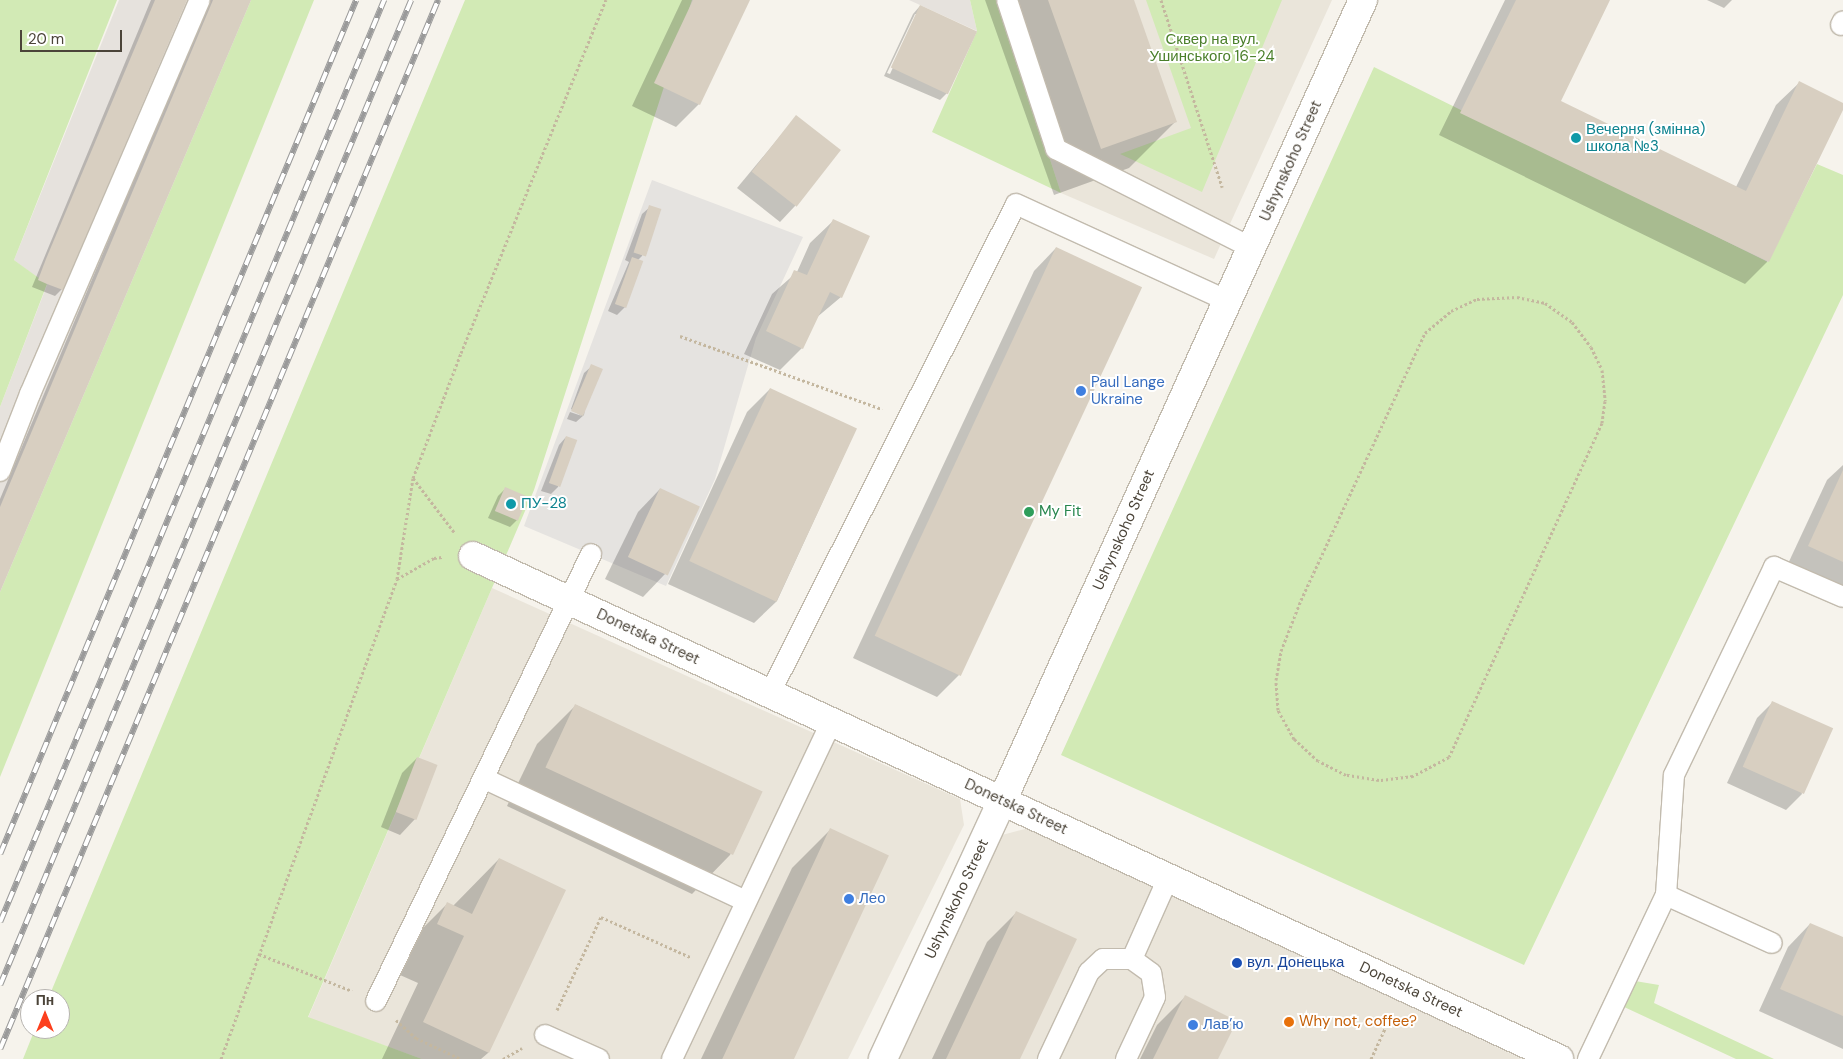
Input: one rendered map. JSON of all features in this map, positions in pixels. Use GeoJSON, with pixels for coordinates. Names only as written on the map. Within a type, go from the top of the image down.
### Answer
{"type":"FeatureCollection","features":[{"type":"Feature","properties":{"kind":"street","name":"Ushynskoho Street"},"geometry":{"type":"LineString","coordinates":[[883,1059],[1002,801],[1364,0]]}},
{"type":"Feature","properties":{"kind":"street","name":"Donetska Street"},"geometry":{"type":"LineString","coordinates":[[473,556],[1559,1059]]}},
{"type":"Feature","properties":{"kind":"lane"},"geometry":{"type":"LineString","coordinates":[[0,471],[30,394],[200,0]]}},
{"type":"Feature","properties":{"kind":"lane"},"geometry":{"type":"LineString","coordinates":[[1007,0],[1056,149],[1252,248]]}},
{"type":"Feature","properties":{"kind":"lane"},"geometry":{"type":"LineString","coordinates":[[770,694],[1016,204],[1228,301]]}},
{"type":"Feature","properties":{"kind":"lane"},"geometry":{"type":"LineString","coordinates":[[376,1001],[571,601],[591,554]]}},
{"type":"Feature","properties":{"kind":"lane"},"geometry":{"type":"LineString","coordinates":[[1588,1059],[1666,895],[1674,775],[1774,567],[1843,597]]}},
{"type":"Feature","properties":{"kind":"lane"},"geometry":{"type":"LineString","coordinates":[[672,1059],[831,722]]}},
{"type":"Feature","properties":{"kind":"lane"},"geometry":{"type":"LineString","coordinates":[[484,779],[746,902]]}},
{"type":"Feature","properties":{"kind":"lane"},"geometry":{"type":"LineString","coordinates":[[1132,959],[1168,878]]}},
{"type":"Feature","properties":{"kind":"lane"},"geometry":{"type":"LineString","coordinates":[[1666,895],[1772,943]]}},
{"type":"Feature","properties":{"kind":"lane"},"geometry":{"type":"LineString","coordinates":[[1048,1059],[1089,972],[1103,959],[1132,959],[1151,973],[1154,996],[1126,1059]]}},
{"type":"Feature","properties":{"kind":"lane"},"geometry":{"type":"LineString","coordinates":[[545,1035],[599,1059]]}},
{"type":"Feature","properties":{"kind":"path"},"geometry":{"type":"LineString","coordinates":[[221,1059],[397,579],[413,478],[461,353],[606,0]]}},
{"type":"Feature","properties":{"kind":"path"},"geometry":{"type":"LineString","coordinates":[[1161,0],[1222,187]]}},
{"type":"Feature","properties":{"kind":"path"},"geometry":{"type":"LineString","coordinates":[[1517,297],[1545,303],[1572,322],[1591,348],[1602,370],[1605,401],[1602,422],[1449,757],[1413,776],[1379,780],[1346,775],[1318,760],[1294,739],[1278,710],[1276,680],[1281,651],[1301,600],[1425,333],[1451,311],[1477,299],[1517,297]]}},
{"type":"Feature","properties":{"kind":"path"},"geometry":{"type":"LineString","coordinates":[[680,336],[909,418]]}},
{"type":"Feature","properties":{"kind":"path"},"geometry":{"type":"LineString","coordinates":[[413,478],[473,556]]}},
{"type":"Feature","properties":{"kind":"path"},"geometry":{"type":"LineString","coordinates":[[397,579],[434,558],[473,556]]}},
{"type":"Feature","properties":{"kind":"path"},"geometry":{"type":"LineString","coordinates":[[503,1059],[545,1035],[601,917],[715,968]]}},
{"type":"Feature","properties":{"kind":"path"},"geometry":{"type":"LineString","coordinates":[[260,954],[330,983]]}},
{"type":"Feature","properties":{"kind":"path"},"geometry":{"type":"LineString","coordinates":[[1371,1059],[1390,1020]]}},
{"type":"Feature","properties":{"kind":"shaded area"},"geometry":{"type":"Polygon","coordinates":[[[119,0],[251,0],[0,592],[0,407],[47,285],[14,260],[119,0]]]}},
{"type":"Feature","properties":{"kind":"shaded area"},"geometry":{"type":"Polygon","coordinates":[[[909,0],[970,0],[977,31],[920,5],[909,0]]]}},
{"type":"Feature","properties":{"kind":"shaded area"},"geometry":{"type":"Polygon","coordinates":[[[998,0],[1332,0],[1214,259],[1061,193],[998,0]]]}},
{"type":"Feature","properties":{"kind":"shaded area"},"geometry":{"type":"Polygon","coordinates":[[[652,180],[803,237],[756,338],[715,479],[666,586],[524,526],[652,180]]]}},
{"type":"Feature","properties":{"kind":"shaded area"},"geometry":{"type":"Polygon","coordinates":[[[492,588],[960,799],[964,825],[848,1059],[422,1059],[308,1018],[492,588]]]}},
{"type":"Feature","properties":{"kind":"shaded area"},"geometry":{"type":"Polygon","coordinates":[[[1029,828],[1522,1059],[899,1059],[1002,835],[1029,828]]]}},
{"type":"Feature","properties":{"kind":"green space"},"geometry":{"type":"Polygon","coordinates":[[[0,0],[117,0],[14,260],[47,284],[0,407],[0,0]]]}},
{"type":"Feature","properties":{"kind":"green space"},"geometry":{"type":"Polygon","coordinates":[[[251,0],[314,0],[0,777],[0,592],[251,0]]]}},
{"type":"Feature","properties":{"kind":"green space"},"geometry":{"type":"Polygon","coordinates":[[[465,0],[692,0],[534,490],[308,1017],[422,1059],[23,1059],[31,1039],[70,1039],[70,989],[52,989],[465,0]]]}},
{"type":"Feature","properties":{"kind":"green space"},"geometry":{"type":"Polygon","coordinates":[[[970,0],[998,0],[1061,193],[932,132],[977,31],[970,0]]]}},
{"type":"Feature","properties":{"kind":"green space","name":"Сквер на вул. Ушинського 16-24"},"geometry":{"type":"Polygon","coordinates":[[[1146,0],[1282,0],[1202,192],[1120,154],[1191,128],[1146,0]]]}},
{"type":"Feature","properties":{"kind":"green space"},"geometry":{"type":"Polygon","coordinates":[[[1374,67],[1768,262],[1817,164],[1843,175],[1843,295],[1524,965],[1061,755],[1374,67]]]}},
{"type":"Feature","properties":{"kind":"green space"},"geometry":{"type":"Polygon","coordinates":[[[1635,981],[1659,985],[1654,1003],[1774,1059],[1736,1059],[1622,1006],[1635,981]]]}},
{"type":"Feature","properties":{"kind":"building"},"geometry":{"type":"Polygon","coordinates":[[[155,0],[187,0],[63,290],[38,280],[155,0]]]}},
{"type":"Feature","properties":{"kind":"building"},"geometry":{"type":"Polygon","coordinates":[[[213,0],[251,0],[0,592],[0,507],[213,0]]]}},
{"type":"Feature","properties":{"kind":"building"},"geometry":{"type":"Polygon","coordinates":[[[693,0],[750,0],[700,105],[654,83],[693,0]]]}},
{"type":"Feature","properties":{"kind":"building"},"geometry":{"type":"Polygon","coordinates":[[[1048,0],[1134,0],[1177,122],[1101,149],[1048,0]]]}},
{"type":"Feature","properties":{"kind":"building","name":"Вечерня (змінна) школа №3"},"geometry":{"type":"Polygon","coordinates":[[[1516,0],[1610,0],[1561,101],[1746,191],[1799,81],[1843,103],[1843,110],[1769,262],[1460,113],[1516,0]]]}},
{"type":"Feature","properties":{"kind":"building"},"geometry":{"type":"Polygon","coordinates":[[[920,5],[977,32],[948,94],[891,68],[920,5]]]}},
{"type":"Feature","properties":{"kind":"building"},"geometry":{"type":"Polygon","coordinates":[[[796,115],[841,150],[797,207],[752,172],[796,115]]]}},
{"type":"Feature","properties":{"kind":"building"},"geometry":{"type":"Polygon","coordinates":[[[649,205],[661,209],[646,257],[634,253],[649,205]]]}},
{"type":"Feature","properties":{"kind":"building"},"geometry":{"type":"Polygon","coordinates":[[[833,219],[870,236],[842,298],[830,292],[803,349],[766,331],[794,270],[807,275],[833,219]]]}},
{"type":"Feature","properties":{"kind":"building"},"geometry":{"type":"Polygon","coordinates":[[[1056,247],[1142,287],[961,676],[875,636],[1056,247]]]}},
{"type":"Feature","properties":{"kind":"building"},"geometry":{"type":"Polygon","coordinates":[[[632,257],[643,261],[626,308],[615,304],[632,257]]]}},
{"type":"Feature","properties":{"kind":"building"},"geometry":{"type":"Polygon","coordinates":[[[591,364],[603,369],[583,416],[571,411],[591,364]]]}},
{"type":"Feature","properties":{"kind":"building"},"geometry":{"type":"Polygon","coordinates":[[[770,388],[857,429],[776,602],[689,561],[770,388]]]}},
{"type":"Feature","properties":{"kind":"building"},"geometry":{"type":"Polygon","coordinates":[[[566,436],[577,440],[560,487],[549,483],[566,436]]]}},
{"type":"Feature","properties":{"kind":"building"},"geometry":{"type":"Polygon","coordinates":[[[1843,470],[1843,562],[1808,546],[1843,470]]]}},
{"type":"Feature","properties":{"kind":"building","name":"ПУ-28"},"geometry":{"type":"Polygon","coordinates":[[[505,487],[528,497],[518,521],[495,511],[505,487]]]}},
{"type":"Feature","properties":{"kind":"building"},"geometry":{"type":"Polygon","coordinates":[[[660,488],[700,507],[668,575],[628,557],[660,488]]]}},
{"type":"Feature","properties":{"kind":"building"},"geometry":{"type":"Polygon","coordinates":[[[1772,701],[1833,728],[1804,794],[1743,767],[1772,701]]]}},
{"type":"Feature","properties":{"kind":"building"},"geometry":{"type":"Polygon","coordinates":[[[575,704],[763,791],[733,855],[545,767],[575,704]]]}},
{"type":"Feature","properties":{"kind":"building"},"geometry":{"type":"Polygon","coordinates":[[[417,757],[438,765],[416,820],[396,812],[417,757]]]}},
{"type":"Feature","properties":{"kind":"building"},"geometry":{"type":"Polygon","coordinates":[[[830,828],[889,855],[794,1059],[722,1059],[830,828]]]}},
{"type":"Feature","properties":{"kind":"building"},"geometry":{"type":"Polygon","coordinates":[[[499,858],[566,890],[489,1053],[423,1022],[464,936],[437,924],[447,902],[472,914],[499,858]]]}},
{"type":"Feature","properties":{"kind":"building"},"geometry":{"type":"Polygon","coordinates":[[[1016,911],[1077,939],[1020,1059],[946,1059],[1016,911]]]}},
{"type":"Feature","properties":{"kind":"building"},"geometry":{"type":"Polygon","coordinates":[[[1810,923],[1843,937],[1843,1016],[1780,989],[1810,923]]]}},
{"type":"Feature","properties":{"kind":"building"},"geometry":{"type":"Polygon","coordinates":[[[1185,995],[1237,1021],[1218,1059],[1153,1059],[1185,995]]]}},
{"type":"Feature","properties":{"kind":"railway"},"geometry":{"type":"LineString","coordinates":[[0,854],[356,0]]}},
{"type":"Feature","properties":{"kind":"railway"},"geometry":{"type":"LineString","coordinates":[[0,922],[384,0]]}},
{"type":"Feature","properties":{"kind":"railway"},"geometry":{"type":"LineString","coordinates":[[0,985],[411,0]]}},
{"type":"Feature","properties":{"kind":"railway"},"geometry":{"type":"LineString","coordinates":[[0,1049],[438,0]]}},
{"type":"Feature","properties":{"kind":"place","name":"Вечерня (змінна) школа №3"},"geometry":{"type":"Point","coordinates":[1576,138]}},
{"type":"Feature","properties":{"kind":"place","name":"Paul Lange Ukraine"},"geometry":{"type":"Point","coordinates":[1081,391]}},
{"type":"Feature","properties":{"kind":"place","name":"ПУ-28"},"geometry":{"type":"Point","coordinates":[511,504]}},
{"type":"Feature","properties":{"kind":"place","name":"My Fit"},"geometry":{"type":"Point","coordinates":[1029,512]}},
{"type":"Feature","properties":{"kind":"place","name":"Лео"},"geometry":{"type":"Point","coordinates":[849,899]}},
{"type":"Feature","properties":{"kind":"place","name":"вул. Донецька"},"geometry":{"type":"Point","coordinates":[1237,963]}},
{"type":"Feature","properties":{"kind":"place","name":"Why not, coffee?"},"geometry":{"type":"Point","coordinates":[1289,1022]}},
{"type":"Feature","properties":{"kind":"place","name":"Лав’ю"},"geometry":{"type":"Point","coordinates":[1193,1025]}}]}
